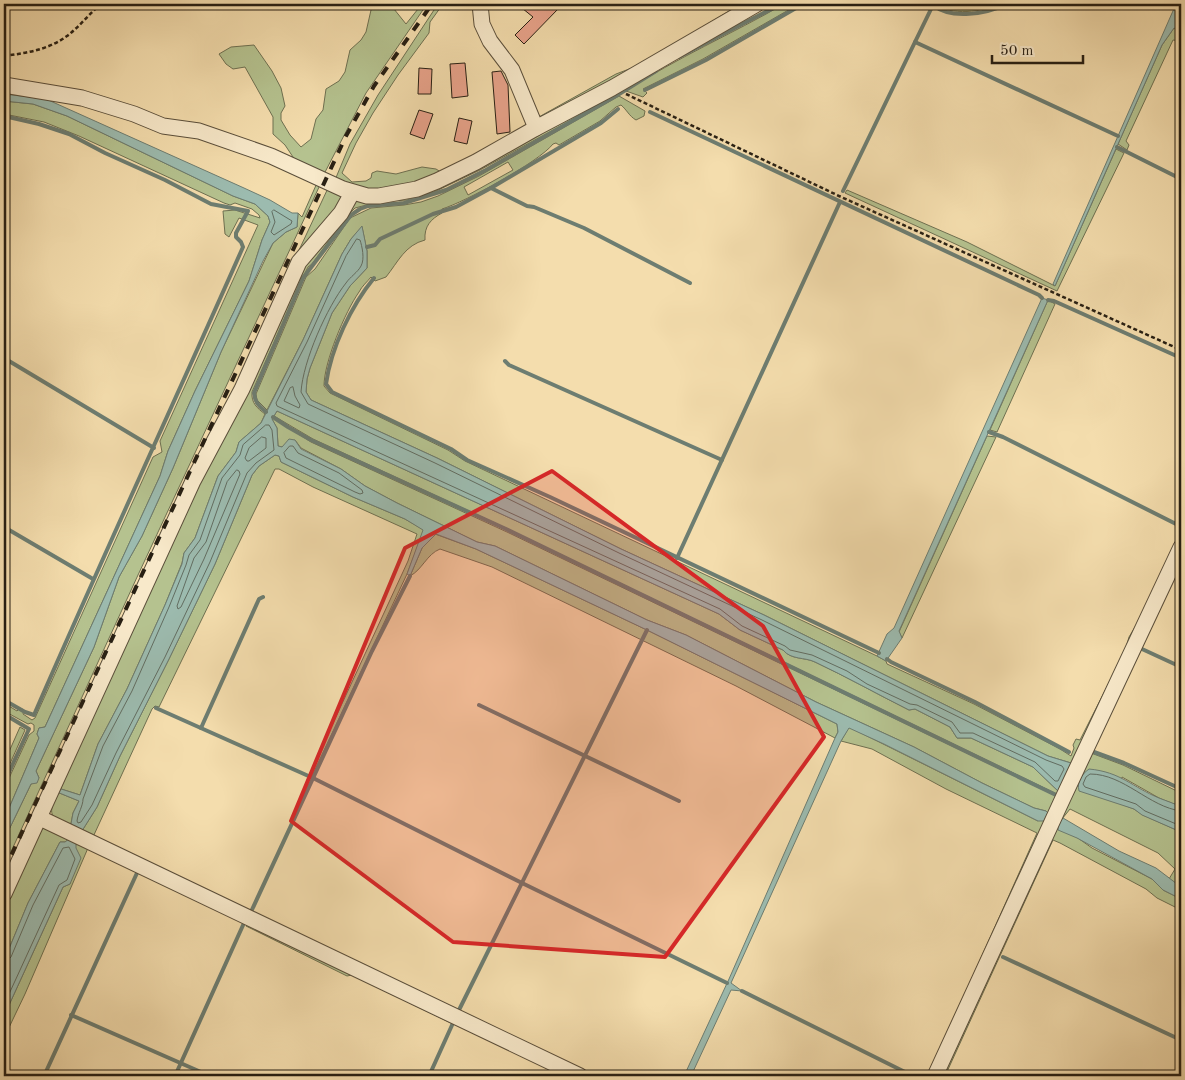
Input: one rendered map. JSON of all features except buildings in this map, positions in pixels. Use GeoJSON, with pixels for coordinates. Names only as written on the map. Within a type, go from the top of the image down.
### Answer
{"type":"FeatureCollection","features":[{"type":"Feature","properties":{"kind":"street"},"geometry":{"type":"LineString","coordinates":[[480,4],[482,24],[490,41],[512,70],[536,128]]}},
{"type":"Feature","properties":{"kind":"street"},"geometry":{"type":"LineString","coordinates":[[4,85],[82,98],[134,114],[163,126],[199,131],[271,156],[352,193],[379,196],[417,189],[476,162],[612,88],[756,4]]}},
{"type":"Feature","properties":{"kind":"street"},"geometry":{"type":"LineString","coordinates":[[4,894],[193,481],[242,389],[299,262],[341,213],[352,193]]}},
{"type":"Feature","properties":{"kind":"street"},"geometry":{"type":"LineString","coordinates":[[934,1076],[1181,547]]}},
{"type":"Feature","properties":{"kind":"street"},"geometry":{"type":"LineString","coordinates":[[40,818],[580,1076]]}},
{"type":"Feature","properties":{"kind":"path"},"geometry":{"type":"LineString","coordinates":[[4,56],[29,53],[68,36],[101,4]]}},
{"type":"Feature","properties":{"kind":"path"},"geometry":{"type":"LineString","coordinates":[[612,88],[839,196],[1181,350]]}},
{"type":"Feature","properties":{"kind":"highlighted area"},"geometry":{"type":"Polygon","coordinates":[[[552,471],[763,626],[824,737],[665,957],[453,942],[291,821],[405,548],[552,471]]]}},
{"type":"Feature","properties":{"kind":"green space"},"geometry":{"type":"Polygon","coordinates":[[[379,4],[390,4],[406,24],[422,4],[427,4],[366,93],[323,176],[299,166],[285,145],[273,134],[273,117],[245,67],[233,69],[226,64],[219,54],[231,47],[254,45],[281,88],[285,106],[281,113],[281,120],[290,135],[301,147],[311,139],[316,119],[323,110],[326,89],[339,81],[345,72],[350,50],[361,40],[366,32],[371,10],[379,4]]]}},
{"type":"Feature","properties":{"kind":"green space"},"geometry":{"type":"Polygon","coordinates":[[[443,4],[430,22],[429,33],[373,113],[342,173],[352,182],[366,181],[371,178],[372,173],[377,171],[396,174],[422,167],[436,169],[444,174],[377,194],[335,180],[350,144],[378,95],[434,10],[443,4]]]}},
{"type":"Feature","properties":{"kind":"green space"},"geometry":{"type":"Polygon","coordinates":[[[741,4],[748,4],[539,122],[537,118],[616,74],[637,66],[741,4]]]}},
{"type":"Feature","properties":{"kind":"green space"},"geometry":{"type":"Polygon","coordinates":[[[784,4],[799,4],[703,59],[643,89],[647,93],[643,97],[626,91],[664,68],[784,4]]]}},
{"type":"Feature","properties":{"kind":"green space"},"geometry":{"type":"Polygon","coordinates":[[[933,4],[1001,4],[967,12],[949,10],[933,4]]]}},
{"type":"Feature","properties":{"kind":"green space"},"geometry":{"type":"Polygon","coordinates":[[[1174,28],[1181,32],[1181,41],[1173,40],[1126,141],[1129,145],[1127,150],[1118,144],[1162,45],[1174,28]]]}},
{"type":"Feature","properties":{"kind":"green space"},"geometry":{"type":"Polygon","coordinates":[[[612,91],[617,95],[480,170],[434,192],[407,200],[378,202],[355,208],[347,216],[308,267],[303,277],[252,392],[252,399],[255,405],[265,414],[261,423],[239,442],[236,452],[218,476],[195,538],[184,553],[182,563],[165,605],[127,689],[98,744],[80,795],[58,788],[299,273],[354,200],[401,198],[612,91]]]}},
{"type":"Feature","properties":{"kind":"green space"},"geometry":{"type":"Polygon","coordinates":[[[619,96],[645,111],[644,116],[636,120],[621,105],[616,107],[600,121],[559,145],[553,144],[533,161],[501,181],[442,209],[442,213],[432,220],[427,227],[425,240],[418,242],[407,250],[386,277],[375,281],[371,277],[353,301],[331,351],[324,386],[330,393],[448,450],[465,461],[877,656],[886,661],[887,664],[974,704],[1071,756],[1074,748],[1073,745],[1076,739],[1080,740],[1125,651],[1129,637],[1153,597],[1181,535],[1181,540],[928,1076],[1037,833],[946,789],[872,749],[841,741],[849,727],[1038,821],[1046,811],[1034,808],[914,747],[816,702],[686,635],[647,620],[495,546],[477,542],[397,503],[365,486],[341,469],[301,448],[295,440],[282,447],[278,446],[277,428],[273,418],[311,442],[507,532],[1056,796],[1057,794],[508,529],[313,439],[274,416],[277,411],[719,614],[740,630],[794,657],[811,660],[909,710],[915,709],[950,727],[957,738],[971,738],[1033,767],[1058,791],[1066,778],[1071,763],[1048,756],[764,615],[621,549],[437,458],[311,400],[306,392],[307,379],[332,313],[350,286],[367,268],[367,251],[362,227],[351,239],[342,254],[303,340],[267,410],[257,400],[256,394],[306,277],[315,269],[350,218],[371,208],[421,202],[479,176],[619,96]],[[508,162],[464,187],[468,195],[513,170],[508,162]]]}},
{"type":"Feature","properties":{"kind":"green space"},"geometry":{"type":"Polygon","coordinates":[[[4,101],[33,104],[67,116],[233,196],[255,204],[268,216],[270,222],[262,240],[249,281],[195,391],[168,451],[160,476],[45,727],[39,728],[37,734],[39,738],[4,820],[4,789],[29,735],[34,731],[34,725],[28,724],[4,711],[4,703],[17,711],[20,708],[24,710],[23,714],[32,720],[35,718],[153,457],[162,452],[160,441],[258,225],[239,218],[229,237],[225,234],[223,211],[235,210],[260,218],[252,209],[235,203],[230,205],[224,203],[79,136],[44,122],[4,114],[4,101]]]}},
{"type":"Feature","properties":{"kind":"green space"},"geometry":{"type":"Polygon","coordinates":[[[1116,149],[1124,153],[1057,291],[845,193],[847,190],[967,242],[1055,286],[1116,149]]]}},
{"type":"Feature","properties":{"kind":"green space"},"geometry":{"type":"Polygon","coordinates":[[[317,183],[320,185],[4,867],[4,840],[31,784],[39,778],[36,771],[94,647],[119,577],[142,536],[173,468],[221,352],[273,243],[286,232],[297,227],[298,213],[302,217],[317,183]]]}},
{"type":"Feature","properties":{"kind":"green space"},"geometry":{"type":"Polygon","coordinates":[[[329,186],[342,199],[316,240],[200,462],[329,186]]]}},
{"type":"Feature","properties":{"kind":"green space"},"geometry":{"type":"Polygon","coordinates":[[[1048,300],[1055,304],[997,432],[990,430],[1048,300]]]}},
{"type":"Feature","properties":{"kind":"green space"},"geometry":{"type":"Polygon","coordinates":[[[987,436],[996,437],[902,638],[899,632],[987,436]]]}},
{"type":"Feature","properties":{"kind":"green space"},"geometry":{"type":"Polygon","coordinates":[[[275,455],[279,456],[281,462],[353,497],[405,519],[424,530],[407,574],[312,776],[309,775],[408,561],[417,534],[313,487],[279,469],[275,469],[159,707],[155,706],[152,709],[93,837],[80,834],[97,807],[120,756],[215,564],[252,475],[259,466],[275,455]]]}},
{"type":"Feature","properties":{"kind":"green space"},"geometry":{"type":"Polygon","coordinates":[[[435,534],[476,549],[647,630],[837,724],[838,732],[835,738],[736,686],[492,567],[440,549],[435,551],[410,576],[422,548],[435,534]]]}},
{"type":"Feature","properties":{"kind":"green space"},"geometry":{"type":"Polygon","coordinates":[[[20,727],[25,730],[4,777],[4,763],[20,727]]]}},
{"type":"Feature","properties":{"kind":"green space"},"geometry":{"type":"Polygon","coordinates":[[[1091,753],[1123,765],[1181,793],[1181,807],[1159,798],[1122,777],[1116,802],[1181,832],[1181,887],[1169,879],[1175,869],[1158,853],[1070,809],[1058,824],[1092,848],[1152,879],[1163,890],[1181,899],[1181,910],[1157,898],[1146,889],[1053,840],[945,1076],[940,1076],[1091,753]]]}},
{"type":"Feature","properties":{"kind":"green space"},"geometry":{"type":"Polygon","coordinates":[[[57,792],[79,801],[73,813],[70,829],[52,814],[52,806],[57,792]]]}},
{"type":"Feature","properties":{"kind":"green space"},"geometry":{"type":"Polygon","coordinates":[[[46,827],[69,839],[65,842],[60,842],[28,903],[4,961],[4,910],[42,829],[46,827]]]}},
{"type":"Feature","properties":{"kind":"green space"},"geometry":{"type":"Polygon","coordinates":[[[76,843],[88,848],[4,1038],[4,1016],[63,887],[70,884],[76,843]]]}},
{"type":"Feature","properties":{"kind":"green space"},"geometry":{"type":"Polygon","coordinates":[[[249,923],[453,1018],[451,1023],[352,975],[347,976],[246,926],[249,923]]]}},
{"type":"Feature","properties":{"kind":"water"},"geometry":{"type":"Polygon","coordinates":[[[1176,4],[1181,4],[1177,13],[1181,32],[1174,28],[1162,45],[1055,286],[1053,284],[1176,4]]]}},
{"type":"Feature","properties":{"kind":"water"},"geometry":{"type":"Polygon","coordinates":[[[4,94],[46,99],[270,200],[292,213],[298,213],[297,227],[286,232],[273,243],[263,261],[221,352],[173,468],[142,536],[119,577],[94,647],[36,771],[39,778],[37,783],[31,784],[4,840],[4,820],[39,738],[37,734],[39,728],[45,727],[160,476],[168,451],[195,391],[249,281],[262,240],[270,222],[268,216],[255,204],[233,196],[67,116],[33,104],[4,101],[4,94]]]}},
{"type":"Feature","properties":{"kind":"water"},"geometry":{"type":"Polygon","coordinates":[[[362,226],[367,251],[367,268],[350,286],[332,313],[307,379],[306,392],[311,400],[437,458],[621,549],[764,615],[1048,756],[1071,763],[1066,778],[1058,791],[1033,767],[971,738],[957,738],[950,727],[915,709],[909,710],[811,660],[794,657],[740,630],[719,614],[277,411],[272,419],[277,428],[278,446],[282,447],[289,439],[295,440],[301,449],[341,469],[365,486],[397,503],[477,542],[495,546],[647,620],[686,635],[816,702],[914,747],[982,783],[1048,813],[1044,821],[1038,821],[849,728],[841,741],[731,983],[742,991],[731,990],[691,1076],[684,1076],[838,732],[837,724],[647,630],[476,549],[436,534],[422,548],[410,576],[407,574],[423,530],[405,519],[353,497],[281,462],[279,456],[275,455],[259,466],[252,475],[215,564],[120,756],[97,807],[80,834],[70,829],[73,813],[79,801],[57,792],[58,788],[80,795],[98,744],[127,689],[165,605],[182,564],[184,553],[195,538],[218,476],[236,452],[239,442],[261,423],[303,340],[342,254],[362,226]]]}},
{"type":"Feature","properties":{"kind":"water"},"geometry":{"type":"Polygon","coordinates":[[[1042,298],[1048,300],[899,631],[902,638],[886,661],[877,656],[887,634],[894,628],[1042,298]]]}},
{"type":"Feature","properties":{"kind":"water"},"geometry":{"type":"Polygon","coordinates":[[[1089,769],[1110,773],[1150,794],[1181,807],[1181,832],[1142,815],[1134,809],[1079,791],[1080,778],[1089,769]]]}},
{"type":"Feature","properties":{"kind":"water"},"geometry":{"type":"Polygon","coordinates":[[[1063,818],[1119,851],[1156,868],[1181,887],[1181,899],[1163,890],[1152,879],[1077,838],[1058,830],[1058,824],[1063,818]]]}},
{"type":"Feature","properties":{"kind":"water"},"geometry":{"type":"Polygon","coordinates":[[[69,839],[76,843],[76,848],[81,858],[70,884],[63,887],[4,1016],[4,961],[28,903],[60,842],[65,842],[69,839]]]}},
{"type":"Feature","properties":{"kind":"waterway"},"geometry":{"type":"LineString","coordinates":[[679,57],[781,4]]}},
{"type":"Feature","properties":{"kind":"waterway"},"geometry":{"type":"LineString","coordinates":[[645,90],[706,60],[803,4]]}},
{"type":"Feature","properties":{"kind":"waterway"},"geometry":{"type":"LineString","coordinates":[[915,42],[933,5],[931,4]]}},
{"type":"Feature","properties":{"kind":"waterway"},"geometry":{"type":"LineString","coordinates":[[933,5],[949,13],[969,14],[998,8],[1006,4]]}},
{"type":"Feature","properties":{"kind":"waterway"},"geometry":{"type":"LineString","coordinates":[[843,191],[915,42],[1118,136]]}},
{"type":"Feature","properties":{"kind":"waterway"},"geometry":{"type":"LineString","coordinates":[[266,412],[258,404],[254,393],[303,278],[351,215],[368,206],[404,203],[446,190],[486,170],[656,71]]}},
{"type":"Feature","properties":{"kind":"waterway"},"geometry":{"type":"LineString","coordinates":[[367,247],[375,245],[380,239],[433,214],[456,207],[491,188],[601,123],[618,109]]}},
{"type":"Feature","properties":{"kind":"waterway"},"geometry":{"type":"LineString","coordinates":[[650,112],[1042,298]]}},
{"type":"Feature","properties":{"kind":"waterway"},"geometry":{"type":"LineString","coordinates":[[4,116],[39,124],[69,134],[211,204],[248,211],[236,233],[236,237],[243,247],[34,715],[4,700]]}},
{"type":"Feature","properties":{"kind":"waterway"},"geometry":{"type":"LineString","coordinates":[[1117,147],[1181,179]]}},
{"type":"Feature","properties":{"kind":"waterway"},"geometry":{"type":"LineString","coordinates":[[491,188],[527,206],[534,207],[584,228],[690,283]]}},
{"type":"Feature","properties":{"kind":"waterway"},"geometry":{"type":"LineString","coordinates":[[677,558],[840,202]]}},
{"type":"Feature","properties":{"kind":"waterway"},"geometry":{"type":"LineString","coordinates":[[374,278],[350,314],[337,342],[326,384],[332,392],[451,449],[467,460],[550,497],[879,653]]}},
{"type":"Feature","properties":{"kind":"waterway"},"geometry":{"type":"LineString","coordinates":[[1048,300],[1181,358]]}},
{"type":"Feature","properties":{"kind":"waterway"},"geometry":{"type":"LineString","coordinates":[[4,358],[154,448]]}},
{"type":"Feature","properties":{"kind":"waterway"},"geometry":{"type":"LineString","coordinates":[[505,361],[509,365],[722,460]]}},
{"type":"Feature","properties":{"kind":"waterway"},"geometry":{"type":"LineString","coordinates":[[273,417],[311,440],[506,529],[1056,795]]}},
{"type":"Feature","properties":{"kind":"waterway"},"geometry":{"type":"LineString","coordinates":[[989,432],[1003,437],[1180,526]]}},
{"type":"Feature","properties":{"kind":"waterway"},"geometry":{"type":"LineString","coordinates":[[4,527],[93,579]]}},
{"type":"Feature","properties":{"kind":"waterway"},"geometry":{"type":"LineString","coordinates":[[250,914],[372,651],[410,576]]}},
{"type":"Feature","properties":{"kind":"waterway"},"geometry":{"type":"LineString","coordinates":[[201,728],[259,599],[263,597]]}},
{"type":"Feature","properties":{"kind":"waterway"},"geometry":{"type":"LineString","coordinates":[[459,1010],[647,630]]}},
{"type":"Feature","properties":{"kind":"waterway"},"geometry":{"type":"LineString","coordinates":[[1142,649],[1181,667]]}},
{"type":"Feature","properties":{"kind":"waterway"},"geometry":{"type":"LineString","coordinates":[[887,659],[975,702],[1069,752]]}},
{"type":"Feature","properties":{"kind":"waterway"},"geometry":{"type":"LineString","coordinates":[[479,705],[679,801]]}},
{"type":"Feature","properties":{"kind":"waterway"},"geometry":{"type":"LineString","coordinates":[[156,708],[313,778],[727,983]]}},
{"type":"Feature","properties":{"kind":"waterway"},"geometry":{"type":"LineString","coordinates":[[4,714],[29,729],[4,783]]}},
{"type":"Feature","properties":{"kind":"waterway"},"geometry":{"type":"LineString","coordinates":[[1094,752],[1124,763],[1181,789]]}},
{"type":"Feature","properties":{"kind":"waterway"},"geometry":{"type":"LineString","coordinates":[[44,1076],[137,873]]}},
{"type":"Feature","properties":{"kind":"waterway"},"geometry":{"type":"LineString","coordinates":[[175,1076],[244,923]]}},
{"type":"Feature","properties":{"kind":"waterway"},"geometry":{"type":"LineString","coordinates":[[1003,957],[1181,1040]]}},
{"type":"Feature","properties":{"kind":"waterway"},"geometry":{"type":"LineString","coordinates":[[742,991],[913,1076]]}},
{"type":"Feature","properties":{"kind":"waterway"},"geometry":{"type":"LineString","coordinates":[[71,1015],[210,1076]]}},
{"type":"Feature","properties":{"kind":"waterway"},"geometry":{"type":"LineString","coordinates":[[429,1076],[453,1023]]}},
{"type":"Feature","properties":{"kind":"railway"},"geometry":{"type":"LineString","coordinates":[[4,871],[346,136],[374,86],[432,4]]}}]}
